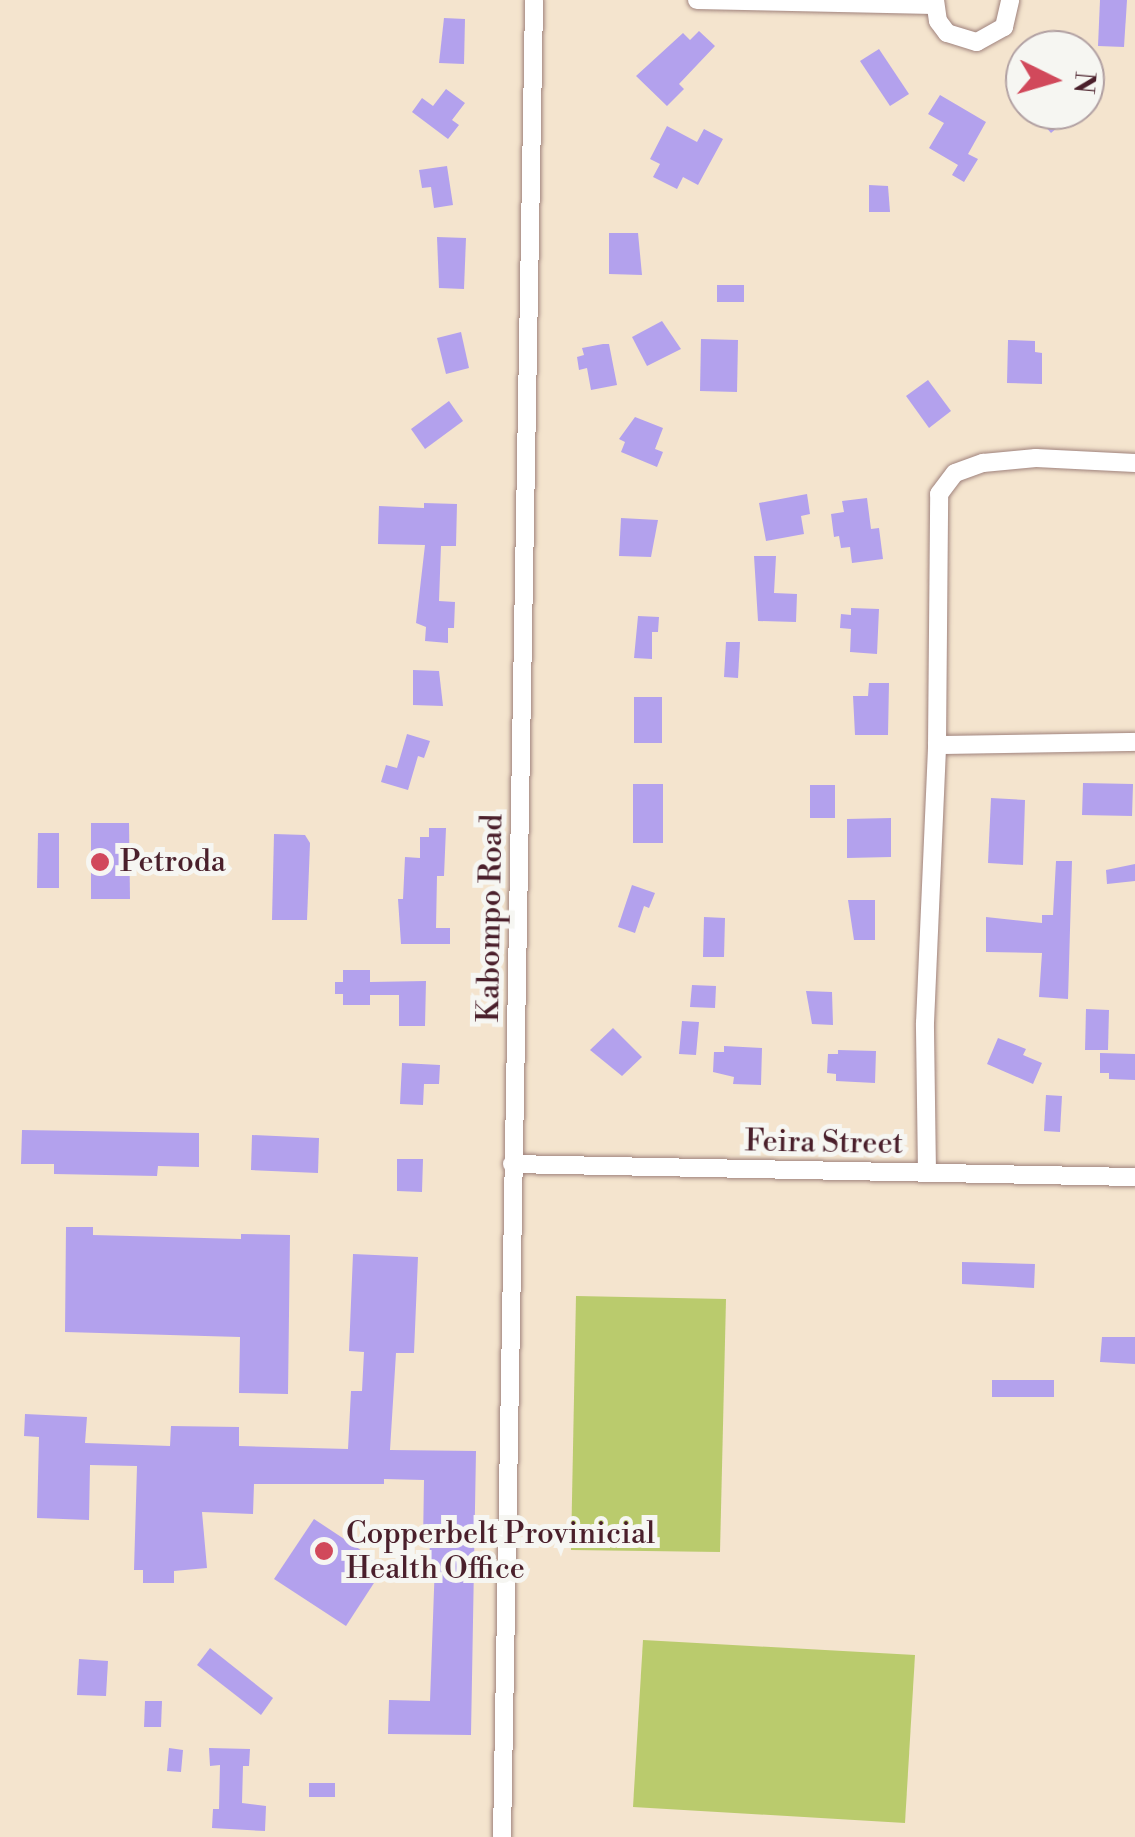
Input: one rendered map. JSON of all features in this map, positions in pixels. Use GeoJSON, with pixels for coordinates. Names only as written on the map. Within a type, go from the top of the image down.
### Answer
{"type":"FeatureCollection","features":[{"type":"Feature","properties":{"kind":"street","name":"Kabompo Road"},"geometry":{"type":"LineString","coordinates":[[502,1837],[534,0]]}},
{"type":"Feature","properties":{"kind":"street"},"geometry":{"type":"LineString","coordinates":[[697,0],[935,3],[947,33],[977,42],[1004,28],[1010,0]]}},
{"type":"Feature","properties":{"kind":"street"},"geometry":{"type":"LineString","coordinates":[[927,1174],[925,1022],[937,745],[939,494],[954,473],[983,463],[1036,458],[1135,463]]}},
{"type":"Feature","properties":{"kind":"street"},"geometry":{"type":"LineString","coordinates":[[937,745],[1135,742]]}},
{"type":"Feature","properties":{"kind":"street","name":"Feira Street"},"geometry":{"type":"LineString","coordinates":[[512,1164],[1135,1176]]}},
{"type":"Feature","properties":{"kind":"green space"},"geometry":{"type":"Polygon","coordinates":[[[576,1296],[726,1299],[720,1552],[571,1550],[576,1296]]]}},
{"type":"Feature","properties":{"kind":"green space"},"geometry":{"type":"Polygon","coordinates":[[[643,1640],[915,1655],[905,1823],[633,1807],[643,1640]]]}},
{"type":"Feature","properties":{"kind":"building"},"geometry":{"type":"Polygon","coordinates":[[[1100,0],[1127,0],[1124,47],[1105,46],[1105,30],[1099,30],[1100,0]]]}},
{"type":"Feature","properties":{"kind":"building"},"geometry":{"type":"Polygon","coordinates":[[[444,18],[465,19],[464,64],[439,63],[444,18]]]}},
{"type":"Feature","properties":{"kind":"building"},"geometry":{"type":"Polygon","coordinates":[[[699,31],[715,46],[679,84],[684,89],[667,106],[636,76],[683,33],[690,40],[699,31]]]}},
{"type":"Feature","properties":{"kind":"building"},"geometry":{"type":"Polygon","coordinates":[[[879,49],[909,94],[890,106],[860,61],[879,49]]]}},
{"type":"Feature","properties":{"kind":"building"},"geometry":{"type":"Polygon","coordinates":[[[446,89],[465,103],[452,120],[459,125],[448,139],[412,112],[422,98],[433,106],[446,89]]]}},
{"type":"Feature","properties":{"kind":"building"},"geometry":{"type":"Polygon","coordinates":[[[940,95],[986,122],[968,154],[978,159],[964,182],[952,175],[958,165],[929,148],[944,123],[928,114],[940,95]]]}},
{"type":"Feature","properties":{"kind":"building"},"geometry":{"type":"Polygon","coordinates":[[[667,126],[697,142],[704,129],[723,139],[698,185],[683,177],[677,189],[653,177],[660,164],[650,159],[667,126]]]}},
{"type":"Feature","properties":{"kind":"building"},"geometry":{"type":"Polygon","coordinates":[[[447,166],[453,205],[434,208],[431,187],[422,188],[419,170],[447,166]]]}},
{"type":"Feature","properties":{"kind":"building"},"geometry":{"type":"Polygon","coordinates":[[[869,185],[888,186],[890,212],[869,212],[869,185]]]}},
{"type":"Feature","properties":{"kind":"building"},"geometry":{"type":"Polygon","coordinates":[[[609,233],[638,233],[642,275],[609,274],[609,233]]]}},
{"type":"Feature","properties":{"kind":"building"},"geometry":{"type":"Polygon","coordinates":[[[437,237],[466,238],[464,289],[439,288],[437,237]]]}},
{"type":"Feature","properties":{"kind":"building"},"geometry":{"type":"Polygon","coordinates":[[[717,285],[744,285],[744,302],[717,302],[717,285]]]}},
{"type":"Feature","properties":{"kind":"building"},"geometry":{"type":"Polygon","coordinates":[[[662,321],[681,349],[647,366],[632,337],[662,321]]]}},
{"type":"Feature","properties":{"kind":"building"},"geometry":{"type":"Polygon","coordinates":[[[461,332],[469,368],[446,374],[437,338],[461,332]]]}},
{"type":"Feature","properties":{"kind":"building"},"geometry":{"type":"Polygon","coordinates":[[[701,339],[738,340],[737,392],[700,391],[701,339]]]}},
{"type":"Feature","properties":{"kind":"building"},"geometry":{"type":"Polygon","coordinates":[[[1008,340],[1035,341],[1035,352],[1042,353],[1042,384],[1007,383],[1008,340]]]}},
{"type":"Feature","properties":{"kind":"building"},"geometry":{"type":"Polygon","coordinates":[[[609,344],[617,385],[591,390],[587,368],[579,370],[577,357],[584,355],[582,348],[609,344]]]}},
{"type":"Feature","properties":{"kind":"building"},"geometry":{"type":"Polygon","coordinates":[[[928,380],[951,411],[929,428],[906,396],[928,380]]]}},
{"type":"Feature","properties":{"kind":"building"},"geometry":{"type":"Polygon","coordinates":[[[449,401],[463,421],[425,449],[411,429],[449,401]]]}},
{"type":"Feature","properties":{"kind":"building"},"geometry":{"type":"Polygon","coordinates":[[[635,417],[663,428],[655,449],[663,452],[657,467],[621,452],[625,442],[619,439],[635,417]]]}},
{"type":"Feature","properties":{"kind":"building"},"geometry":{"type":"Polygon","coordinates":[[[807,494],[810,514],[801,516],[804,534],[766,541],[759,503],[807,494]]]}},
{"type":"Feature","properties":{"kind":"building"},"geometry":{"type":"Polygon","coordinates":[[[867,498],[871,529],[879,528],[883,559],[852,563],[850,547],[841,548],[839,536],[834,537],[831,514],[844,512],[842,501],[867,498]]]}},
{"type":"Feature","properties":{"kind":"building"},"geometry":{"type":"Polygon","coordinates":[[[424,503],[457,504],[456,546],[441,546],[439,601],[455,602],[454,628],[448,628],[448,643],[425,641],[426,627],[416,623],[425,545],[378,544],[379,506],[424,508],[424,503]]]}},
{"type":"Feature","properties":{"kind":"building"},"geometry":{"type":"Polygon","coordinates":[[[621,518],[658,520],[651,557],[619,556],[621,518]]]}},
{"type":"Feature","properties":{"kind":"building"},"geometry":{"type":"Polygon","coordinates":[[[754,556],[776,556],[774,593],[797,594],[796,622],[758,621],[754,556]]]}},
{"type":"Feature","properties":{"kind":"building"},"geometry":{"type":"Polygon","coordinates":[[[851,608],[879,609],[877,654],[850,652],[851,629],[840,628],[841,614],[851,615],[851,608]]]}},
{"type":"Feature","properties":{"kind":"building"},"geometry":{"type":"Polygon","coordinates":[[[638,616],[659,617],[658,632],[652,632],[652,659],[634,658],[638,616]]]}},
{"type":"Feature","properties":{"kind":"building"},"geometry":{"type":"Polygon","coordinates":[[[726,642],[740,642],[738,678],[724,677],[726,642]]]}},
{"type":"Feature","properties":{"kind":"building"},"geometry":{"type":"Polygon","coordinates":[[[413,670],[439,671],[443,706],[413,705],[413,670]]]}},
{"type":"Feature","properties":{"kind":"building"},"geometry":{"type":"Polygon","coordinates":[[[869,683],[889,683],[888,735],[855,735],[853,696],[868,696],[869,683]]]}},
{"type":"Feature","properties":{"kind":"building"},"geometry":{"type":"Polygon","coordinates":[[[634,697],[662,697],[662,743],[634,743],[634,697]]]}},
{"type":"Feature","properties":{"kind":"building"},"geometry":{"type":"Polygon","coordinates":[[[407,734],[430,741],[424,758],[418,756],[408,790],[381,782],[386,765],[397,768],[407,734]]]}},
{"type":"Feature","properties":{"kind":"building"},"geometry":{"type":"Polygon","coordinates":[[[1083,783],[1133,784],[1132,816],[1082,815],[1083,783]]]}},
{"type":"Feature","properties":{"kind":"building"},"geometry":{"type":"Polygon","coordinates":[[[633,784],[663,784],[663,843],[633,843],[633,784]]]}},
{"type":"Feature","properties":{"kind":"building"},"geometry":{"type":"Polygon","coordinates":[[[810,785],[835,785],[835,818],[810,818],[810,785]]]}},
{"type":"Feature","properties":{"kind":"building"},"geometry":{"type":"Polygon","coordinates":[[[991,798],[1025,800],[1023,865],[988,863],[991,798]]]}},
{"type":"Feature","properties":{"kind":"building"},"geometry":{"type":"Polygon","coordinates":[[[891,818],[891,857],[847,858],[847,819],[891,818]]]}},
{"type":"Feature","properties":{"kind":"building"},"geometry":{"type":"Polygon","coordinates":[[[91,823],[129,823],[130,899],[91,899],[91,823]]]}},
{"type":"Feature","properties":{"kind":"building"},"geometry":{"type":"Polygon","coordinates":[[[429,828],[446,828],[444,876],[437,876],[436,928],[450,928],[450,944],[401,944],[398,899],[403,899],[405,857],[420,858],[420,837],[429,837],[429,828]]]}},
{"type":"Feature","properties":{"kind":"building"},"geometry":{"type":"Polygon","coordinates":[[[38,833],[59,833],[59,888],[37,888],[38,833]]]}},
{"type":"Feature","properties":{"kind":"building"},"geometry":{"type":"Polygon","coordinates":[[[274,834],[305,835],[310,843],[307,920],[272,920],[274,834]]]}},
{"type":"Feature","properties":{"kind":"building"},"geometry":{"type":"Polygon","coordinates":[[[1056,861],[1072,861],[1068,999],[1039,997],[1042,953],[986,952],[986,917],[1042,923],[1042,915],[1053,915],[1056,861]]]}},
{"type":"Feature","properties":{"kind":"building"},"geometry":{"type":"Polygon","coordinates":[[[1135,864],[1135,881],[1107,884],[1106,870],[1135,864]]]}},
{"type":"Feature","properties":{"kind":"building"},"geometry":{"type":"Polygon","coordinates":[[[632,885],[655,893],[649,908],[644,906],[635,933],[618,927],[632,885]]]}},
{"type":"Feature","properties":{"kind":"building"},"geometry":{"type":"Polygon","coordinates":[[[848,900],[875,900],[875,940],[854,940],[848,900]]]}},
{"type":"Feature","properties":{"kind":"building"},"geometry":{"type":"Polygon","coordinates":[[[704,917],[725,918],[724,957],[703,957],[704,917]]]}},
{"type":"Feature","properties":{"kind":"building"},"geometry":{"type":"Polygon","coordinates":[[[343,970],[370,970],[370,982],[426,981],[425,1026],[399,1026],[399,995],[370,995],[370,1005],[343,1005],[343,994],[335,994],[335,982],[343,982],[343,970]]]}},
{"type":"Feature","properties":{"kind":"building"},"geometry":{"type":"Polygon","coordinates":[[[692,985],[716,986],[715,1008],[690,1007],[692,985]]]}},
{"type":"Feature","properties":{"kind":"building"},"geometry":{"type":"Polygon","coordinates":[[[806,991],[832,992],[833,1025],[812,1024],[806,991]]]}},
{"type":"Feature","properties":{"kind":"building"},"geometry":{"type":"Polygon","coordinates":[[[1086,1009],[1109,1010],[1108,1050],[1085,1050],[1086,1009]]]}},
{"type":"Feature","properties":{"kind":"building"},"geometry":{"type":"Polygon","coordinates":[[[682,1021],[699,1022],[696,1055],[679,1054],[682,1021]]]}},
{"type":"Feature","properties":{"kind":"building"},"geometry":{"type":"Polygon","coordinates":[[[613,1028],[642,1057],[622,1076],[590,1050],[613,1028]]]}},
{"type":"Feature","properties":{"kind":"building"},"geometry":{"type":"Polygon","coordinates":[[[998,1038],[1026,1049],[1023,1055],[1042,1063],[1033,1084],[987,1064],[998,1038]]]}},
{"type":"Feature","properties":{"kind":"building"},"geometry":{"type":"Polygon","coordinates":[[[724,1046],[762,1048],[761,1085],[733,1084],[734,1077],[713,1072],[714,1052],[724,1052],[724,1046]]]}},
{"type":"Feature","properties":{"kind":"building"},"geometry":{"type":"Polygon","coordinates":[[[838,1050],[876,1051],[875,1083],[836,1081],[836,1074],[827,1073],[828,1054],[838,1054],[838,1050]]]}},
{"type":"Feature","properties":{"kind":"building"},"geometry":{"type":"Polygon","coordinates":[[[1100,1053],[1135,1054],[1135,1080],[1109,1079],[1109,1073],[1100,1073],[1100,1053]]]}},
{"type":"Feature","properties":{"kind":"building"},"geometry":{"type":"Polygon","coordinates":[[[402,1063],[440,1065],[439,1084],[424,1084],[423,1105],[400,1104],[402,1063]]]}},
{"type":"Feature","properties":{"kind":"building"},"geometry":{"type":"Polygon","coordinates":[[[1046,1095],[1062,1096],[1060,1132],[1044,1131],[1046,1095]]]}},
{"type":"Feature","properties":{"kind":"building"},"geometry":{"type":"Polygon","coordinates":[[[22,1130],[199,1133],[199,1167],[158,1166],[157,1176],[54,1174],[54,1164],[21,1164],[22,1130]]]}},
{"type":"Feature","properties":{"kind":"building"},"geometry":{"type":"Polygon","coordinates":[[[252,1135],[319,1138],[318,1173],[251,1170],[252,1135]]]}},
{"type":"Feature","properties":{"kind":"building"},"geometry":{"type":"Polygon","coordinates":[[[397,1159],[423,1159],[422,1192],[397,1191],[397,1159]]]}},
{"type":"Feature","properties":{"kind":"building"},"geometry":{"type":"Polygon","coordinates":[[[66,1227],[93,1227],[93,1235],[241,1239],[241,1234],[290,1235],[288,1394],[239,1393],[240,1337],[65,1332],[66,1227]]]}},
{"type":"Feature","properties":{"kind":"building"},"geometry":{"type":"Polygon","coordinates":[[[353,1254],[418,1257],[414,1353],[396,1353],[390,1450],[476,1451],[471,1735],[388,1734],[389,1700],[430,1701],[435,1562],[429,1561],[430,1543],[423,1543],[424,1480],[384,1479],[384,1484],[254,1484],[253,1514],[202,1512],[207,1568],[174,1571],[174,1583],[143,1583],[143,1570],[134,1570],[137,1466],[90,1465],[89,1520],[37,1518],[39,1437],[24,1436],[25,1414],[87,1417],[85,1443],[170,1446],[171,1426],[239,1427],[239,1446],[348,1449],[351,1391],[362,1391],[364,1352],[349,1351],[353,1254]]]}},
{"type":"Feature","properties":{"kind":"building"},"geometry":{"type":"Polygon","coordinates":[[[962,1262],[1035,1264],[1034,1288],[962,1284],[962,1262]]]}},
{"type":"Feature","properties":{"kind":"building"},"geometry":{"type":"Polygon","coordinates":[[[1102,1337],[1135,1337],[1135,1364],[1100,1362],[1102,1337]]]}},
{"type":"Feature","properties":{"kind":"building"},"geometry":{"type":"Polygon","coordinates":[[[992,1380],[1054,1380],[1054,1397],[992,1397],[992,1380]]]}},
{"type":"Feature","properties":{"kind":"building"},"geometry":{"type":"Polygon","coordinates":[[[314,1519],[385,1566],[346,1626],[274,1579],[314,1519]]]}},
{"type":"Feature","properties":{"kind":"building"},"geometry":{"type":"Polygon","coordinates":[[[210,1648],[273,1698],[261,1715],[197,1665],[210,1648]]]}},
{"type":"Feature","properties":{"kind":"building"},"geometry":{"type":"Polygon","coordinates":[[[79,1659],[108,1661],[106,1696],[77,1695],[79,1659]]]}},
{"type":"Feature","properties":{"kind":"building"},"geometry":{"type":"Polygon","coordinates":[[[145,1701],[162,1701],[161,1727],[144,1727],[145,1701]]]}},
{"type":"Feature","properties":{"kind":"building"},"geometry":{"type":"Polygon","coordinates":[[[169,1748],[183,1750],[181,1772],[167,1771],[169,1748]]]}},
{"type":"Feature","properties":{"kind":"building"},"geometry":{"type":"Polygon","coordinates":[[[209,1748],[250,1749],[249,1766],[243,1766],[242,1803],[266,1806],[265,1831],[212,1828],[213,1809],[219,1809],[220,1765],[210,1766],[209,1748]]]}},
{"type":"Feature","properties":{"kind":"building"},"geometry":{"type":"Polygon","coordinates":[[[309,1783],[335,1783],[335,1797],[309,1797],[309,1783]]]}},
{"type":"Feature","properties":{"kind":"place","name":"Petroda"},"geometry":{"type":"Point","coordinates":[100,862]}},
{"type":"Feature","properties":{"kind":"place","name":"Copperbelt Provinicial Health Office"},"geometry":{"type":"Point","coordinates":[324,1551]}}]}
